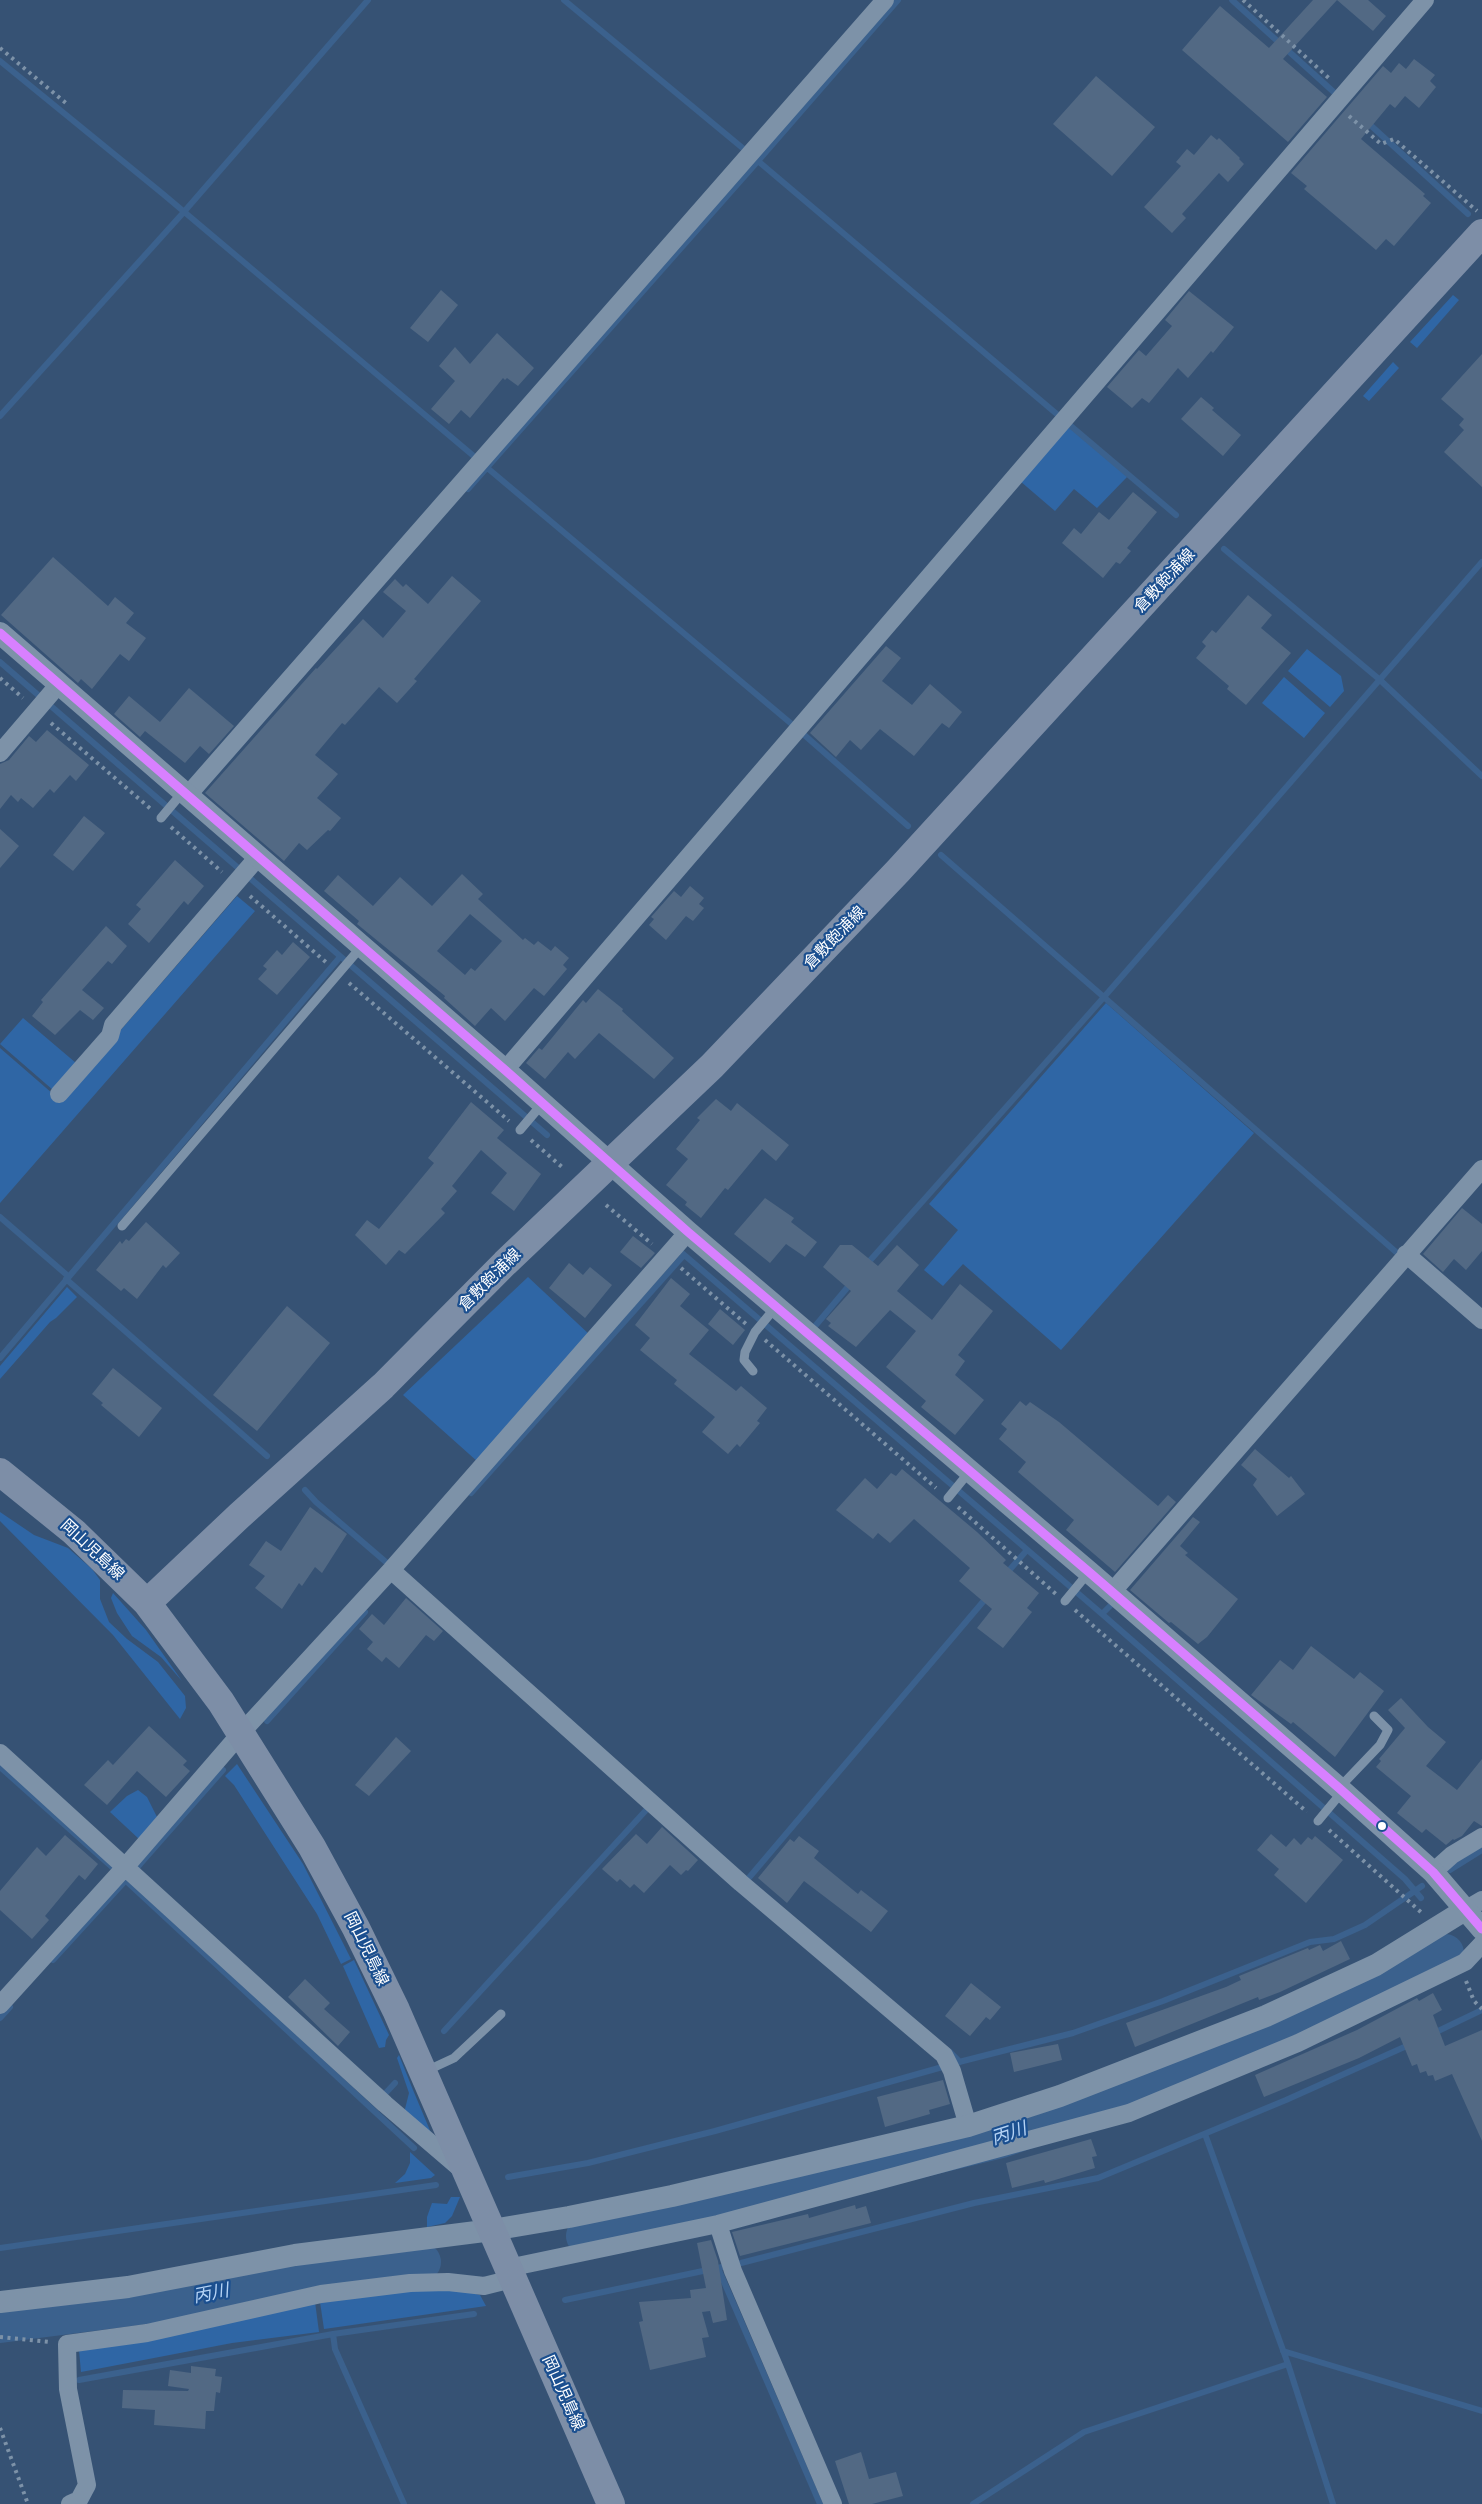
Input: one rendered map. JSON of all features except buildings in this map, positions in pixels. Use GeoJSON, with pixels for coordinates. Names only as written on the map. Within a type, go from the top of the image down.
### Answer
{"type":"FeatureCollection","features":[{"type":"Feature","properties":{"kind":"main road","name":"倉敷飽浦線"},"geometry":{"type":"LineString","coordinates":[[147,1603],[374,1394],[505,1263],[712,1066],[898,872],[1482,232]]}},
{"type":"Feature","properties":{"kind":"main road","name":"岡山児島線"},"geometry":{"type":"LineString","coordinates":[[0,1472],[74,1532],[147,1603],[198,1669],[241,1733],[335,1888],[424,2072],[611,2504]]}},
{"type":"Feature","properties":{"kind":"street"},"geometry":{"type":"LineString","coordinates":[[182,797],[885,0]]}},
{"type":"Feature","properties":{"kind":"street"},"geometry":{"type":"LineString","coordinates":[[505,1070],[1425,0]]}},
{"type":"Feature","properties":{"kind":"street"},"geometry":{"type":"LineString","coordinates":[[0,633],[50,695],[182,797],[248,869],[505,1070],[538,1109],[610,1164],[677,1250],[773,1310],[1084,1577],[1112,1592],[1338,1795],[1474,1905],[1482,1929]]}},
{"type":"Feature","properties":{"kind":"street"},"geometry":{"type":"LineString","coordinates":[[0,753],[50,695]]}},
{"type":"Feature","properties":{"kind":"street"},"geometry":{"type":"LineString","coordinates":[[59,1094],[110,1036],[113,1024],[248,869]]}},
{"type":"Feature","properties":{"kind":"street"},"geometry":{"type":"LineString","coordinates":[[1112,1592],[1409,1258],[1482,1169]]}},
{"type":"Feature","properties":{"kind":"street"},"geometry":{"type":"LineString","coordinates":[[0,2005],[131,1871],[241,1733],[391,1570],[677,1250]]}},
{"type":"Feature","properties":{"kind":"street"},"geometry":{"type":"LineString","coordinates":[[1409,1258],[1482,1320]]}},
{"type":"Feature","properties":{"kind":"street"},"geometry":{"type":"LineString","coordinates":[[391,1570],[732,1875],[944,2055],[951,2067],[968,2126]]}},
{"type":"Feature","properties":{"kind":"street"},"geometry":{"type":"LineString","coordinates":[[0,1753],[379,2099],[468,2176]]}},
{"type":"Feature","properties":{"kind":"street"},"geometry":{"type":"LineString","coordinates":[[1433,1872],[1452,1855],[1482,1837]]}},
{"type":"Feature","properties":{"kind":"street"},"geometry":{"type":"LineString","coordinates":[[0,2302],[128,2287],[295,2255],[492,2230],[672,2196],[968,2126],[1060,2096],[1266,2016],[1376,1965],[1474,1905]]}},
{"type":"Feature","properties":{"kind":"street"},"geometry":{"type":"LineString","coordinates":[[69,2504],[79,2500],[87,2485],[68,2389],[67,2344],[147,2333],[321,2294],[410,2283],[448,2282],[484,2286],[510,2273],[718,2224],[1129,2113],[1318,2033],[1465,1962],[1482,1944]]}},
{"type":"Feature","properties":{"kind":"street"},"geometry":{"type":"LineString","coordinates":[[718,2224],[731,2265],[833,2504]]}},
{"type":"Feature","properties":{"kind":"lane"},"geometry":{"type":"LineString","coordinates":[[162,816],[182,797]]}},
{"type":"Feature","properties":{"kind":"lane"},"geometry":{"type":"LineString","coordinates":[[122,1226],[357,952]]}},
{"type":"Feature","properties":{"kind":"lane"},"geometry":{"type":"LineString","coordinates":[[521,1129],[538,1109]]}},
{"type":"Feature","properties":{"kind":"lane"},"geometry":{"type":"LineString","coordinates":[[753,1371],[744,1360],[745,1352],[756,1330],[773,1310]]}},
{"type":"Feature","properties":{"kind":"lane"},"geometry":{"type":"LineString","coordinates":[[950,1496],[966,1476]]}},
{"type":"Feature","properties":{"kind":"lane"},"geometry":{"type":"LineString","coordinates":[[1066,1600],[1084,1577]]}},
{"type":"Feature","properties":{"kind":"lane"},"geometry":{"type":"LineString","coordinates":[[1320,1819],[1380,1745],[1388,1730],[1374,1716]]}},
{"type":"Feature","properties":{"kind":"lane"},"geometry":{"type":"LineString","coordinates":[[424,2072],[454,2058],[501,2014]]}},
{"type":"Feature","properties":{"kind":"path"},"geometry":{"type":"LineString","coordinates":[[1243,0],[1337,85]]}},
{"type":"Feature","properties":{"kind":"path"},"geometry":{"type":"LineString","coordinates":[[0,48],[67,104]]}},
{"type":"Feature","properties":{"kind":"path"},"geometry":{"type":"LineString","coordinates":[[1335,104],[1381,144],[1394,139],[1482,215]]}},
{"type":"Feature","properties":{"kind":"path"},"geometry":{"type":"LineString","coordinates":[[341,972],[562,1167]]}},
{"type":"Feature","properties":{"kind":"path"},"geometry":{"type":"LineString","coordinates":[[606,1205],[677,1250],[756,1330],[950,1496],[1020,1562],[1320,1819],[1422,1914]]}},
{"type":"Feature","properties":{"kind":"path"},"geometry":{"type":"LineString","coordinates":[[0,2337],[67,2344]]}},
{"type":"Feature","properties":{"kind":"path"},"geometry":{"type":"LineString","coordinates":[[0,2428],[28,2504]]}},
{"type":"Feature","properties":{"kind":"shaded area"},"geometry":{"type":"Polygon","coordinates":[[[1453,295],[1459,300],[1417,348],[1410,342],[1453,295]]]}},
{"type":"Feature","properties":{"kind":"shaded area"},"geometry":{"type":"Polygon","coordinates":[[[1393,362],[1399,368],[1369,401],[1363,396],[1393,362]]]}},
{"type":"Feature","properties":{"kind":"shaded area"},"geometry":{"type":"Polygon","coordinates":[[[1068,424],[1128,476],[1097,508],[1074,489],[1055,511],[1020,481],[1068,424]]]}},
{"type":"Feature","properties":{"kind":"shaded area"},"geometry":{"type":"Polygon","coordinates":[[[1307,649],[1341,676],[1344,691],[1330,707],[1288,671],[1307,649]]]}},
{"type":"Feature","properties":{"kind":"shaded area"},"geometry":{"type":"Polygon","coordinates":[[[1284,677],[1325,713],[1304,738],[1262,703],[1284,677]]]}},
{"type":"Feature","properties":{"kind":"shaded area"},"geometry":{"type":"Polygon","coordinates":[[[237,896],[255,911],[0,1203],[0,1048],[60,1100],[237,896]]]}},
{"type":"Feature","properties":{"kind":"shaded area"},"geometry":{"type":"Polygon","coordinates":[[[1106,1003],[1254,1133],[1061,1350],[963,1264],[943,1286],[924,1270],[958,1230],[929,1204],[1106,1003]]]}},
{"type":"Feature","properties":{"kind":"shaded area"},"geometry":{"type":"Polygon","coordinates":[[[23,1018],[76,1063],[53,1090],[0,1044],[23,1018]]]}},
{"type":"Feature","properties":{"kind":"shaded area"},"geometry":{"type":"Polygon","coordinates":[[[528,1277],[591,1336],[478,1462],[403,1395],[528,1277]]]}},
{"type":"Feature","properties":{"kind":"shaded area"},"geometry":{"type":"Polygon","coordinates":[[[67,1287],[77,1297],[50,1322],[0,1379],[0,1366],[67,1287]]]}},
{"type":"Feature","properties":{"kind":"shaded area"},"geometry":{"type":"Polygon","coordinates":[[[0,1512],[34,1535],[68,1548],[92,1569],[100,1580],[100,1599],[109,1622],[158,1662],[185,1696],[186,1708],[180,1719],[113,1635],[0,1521],[0,1512]]]}},
{"type":"Feature","properties":{"kind":"shaded area"},"geometry":{"type":"Polygon","coordinates":[[[113,1593],[146,1630],[182,1681],[161,1657],[132,1636],[117,1613],[111,1598],[113,1593]]]}},
{"type":"Feature","properties":{"kind":"shaded area"},"geometry":{"type":"Polygon","coordinates":[[[237,1764],[303,1864],[351,1959],[341,1964],[317,1914],[234,1785],[225,1776],[237,1764]]]}},
{"type":"Feature","properties":{"kind":"shaded area"},"geometry":{"type":"Polygon","coordinates":[[[138,1790],[147,1797],[157,1817],[139,1839],[110,1812],[127,1796],[138,1790]]]}},
{"type":"Feature","properties":{"kind":"shaded area"},"geometry":{"type":"Polygon","coordinates":[[[354,1960],[389,2035],[385,2047],[379,2048],[343,1966],[354,1960]]]}},
{"type":"Feature","properties":{"kind":"shaded area"},"geometry":{"type":"Polygon","coordinates":[[[399,2055],[434,2140],[404,2113],[409,2093],[397,2058],[399,2055]]]}},
{"type":"Feature","properties":{"kind":"shaded area"},"geometry":{"type":"Polygon","coordinates":[[[410,2152],[435,2175],[431,2178],[395,2183],[405,2174],[410,2163],[410,2152]]]}},
{"type":"Feature","properties":{"kind":"shaded area"},"geometry":{"type":"Polygon","coordinates":[[[451,2197],[460,2197],[452,2216],[445,2223],[427,2227],[427,2217],[432,2203],[447,2204],[451,2197]]]}},
{"type":"Feature","properties":{"kind":"shaded area"},"geometry":{"type":"Polygon","coordinates":[[[444,2287],[480,2295],[486,2306],[324,2329],[320,2302],[444,2287]]]}},
{"type":"Feature","properties":{"kind":"shaded area"},"geometry":{"type":"Polygon","coordinates":[[[315,2302],[319,2332],[232,2343],[81,2372],[79,2350],[315,2302]]]}},
{"type":"Feature","properties":{"kind":"waterway"},"geometry":{"type":"LineString","coordinates":[[0,416],[183,213],[368,0]]}},
{"type":"Feature","properties":{"kind":"waterway"},"geometry":{"type":"LineString","coordinates":[[564,0],[745,150]]}},
{"type":"Feature","properties":{"kind":"waterway"},"geometry":{"type":"LineString","coordinates":[[898,0],[758,161],[1176,515]]}},
{"type":"Feature","properties":{"kind":"waterway"},"geometry":{"type":"LineString","coordinates":[[1232,0],[1337,95]]}},
{"type":"Feature","properties":{"kind":"waterway"},"geometry":{"type":"LineString","coordinates":[[0,61],[163,194],[476,458]]}},
{"type":"Feature","properties":{"kind":"waterway"},"geometry":{"type":"LineString","coordinates":[[1367,122],[1468,214]]}},
{"type":"Feature","properties":{"kind":"waterway"},"geometry":{"type":"LineString","coordinates":[[468,489],[758,161],[756,159]]}},
{"type":"Feature","properties":{"kind":"waterway"},"geometry":{"type":"LineString","coordinates":[[485,466],[794,726]]}},
{"type":"Feature","properties":{"kind":"waterway"},"geometry":{"type":"LineString","coordinates":[[1224,549],[1379,679],[1482,776]]}},
{"type":"Feature","properties":{"kind":"waterway"},"geometry":{"type":"LineString","coordinates":[[866,1265],[1104,997],[1482,562]]}},
{"type":"Feature","properties":{"kind":"waterway"},"geometry":{"type":"LineString","coordinates":[[0,662],[547,1135]]}},
{"type":"Feature","properties":{"kind":"waterway"},"geometry":{"type":"LineString","coordinates":[[802,733],[908,826]]}},
{"type":"Feature","properties":{"kind":"waterway"},"geometry":{"type":"LineString","coordinates":[[941,855],[1396,1252]]}},
{"type":"Feature","properties":{"kind":"waterway"},"geometry":{"type":"LineString","coordinates":[[0,1358],[340,957]]}},
{"type":"Feature","properties":{"kind":"waterway"},"geometry":{"type":"LineString","coordinates":[[0,1217],[68,1276]]}},
{"type":"Feature","properties":{"kind":"waterway"},"geometry":{"type":"LineString","coordinates":[[682,1253],[1102,1614],[1405,1879],[1421,1898]]}},
{"type":"Feature","properties":{"kind":"waterway"},"geometry":{"type":"LineString","coordinates":[[471,1493],[684,1255]]}},
{"type":"Feature","properties":{"kind":"waterway"},"geometry":{"type":"LineString","coordinates":[[66,1279],[267,1456]]}},
{"type":"Feature","properties":{"kind":"waterway"},"geometry":{"type":"LineString","coordinates":[[816,1325],[852,1282]]}},
{"type":"Feature","properties":{"kind":"waterway"},"geometry":{"type":"LineString","coordinates":[[305,1490],[387,1563]]}},
{"type":"Feature","properties":{"kind":"waterway"},"geometry":{"type":"LineString","coordinates":[[1005,1575],[1027,1550]]}},
{"type":"Feature","properties":{"kind":"waterway"},"geometry":{"type":"LineString","coordinates":[[747,1880],[987,1597]]}},
{"type":"Feature","properties":{"kind":"waterway"},"geometry":{"type":"LineString","coordinates":[[1102,1614],[1110,1606]]}},
{"type":"Feature","properties":{"kind":"waterway"},"geometry":{"type":"LineString","coordinates":[[267,1721],[365,1612]]}},
{"type":"Feature","properties":{"kind":"waterway"},"geometry":{"type":"LineString","coordinates":[[0,1767],[112,1867]]}},
{"type":"Feature","properties":{"kind":"waterway"},"geometry":{"type":"LineString","coordinates":[[134,1871],[223,1770]]}},
{"type":"Feature","properties":{"kind":"waterway"},"geometry":{"type":"LineString","coordinates":[[444,2031],[648,1808]]}},
{"type":"Feature","properties":{"kind":"waterway"},"geometry":{"type":"LineString","coordinates":[[1450,1870],[1482,1850]]}},
{"type":"Feature","properties":{"kind":"waterway"},"geometry":{"type":"LineString","coordinates":[[123,1878],[414,2148]]}},
{"type":"Feature","properties":{"kind":"waterway"},"geometry":{"type":"LineString","coordinates":[[53,1960],[127,1879]]}},
{"type":"Feature","properties":{"kind":"waterway"},"geometry":{"type":"LineString","coordinates":[[959,2062],[1073,2033],[1163,2001],[1310,1942],[1334,1939],[1365,1925],[1422,1886]]}},
{"type":"Feature","properties":{"kind":"waterway","name":"丙川"},"geometry":{"type":"LineString","coordinates":[[585,2236],[714,2209],[1001,2139],[1252,2046],[1383,1986],[1445,1953]]}},
{"type":"Feature","properties":{"kind":"waterway"},"geometry":{"type":"LineString","coordinates":[[0,2018],[10,2007]]}},
{"type":"Feature","properties":{"kind":"waterway"},"geometry":{"type":"LineString","coordinates":[[1434,2033],[1482,2010]]}},
{"type":"Feature","properties":{"kind":"waterway"},"geometry":{"type":"LineString","coordinates":[[565,2300],[741,2263],[974,2203],[1098,2178],[1286,2100],[1411,2044]]}},
{"type":"Feature","properties":{"kind":"waterway"},"geometry":{"type":"LineString","coordinates":[[950,2052],[960,2062]]}},
{"type":"Feature","properties":{"kind":"waterway"},"geometry":{"type":"LineString","coordinates":[[508,2177],[588,2163],[715,2131],[946,2066]]}},
{"type":"Feature","properties":{"kind":"waterway"},"geometry":{"type":"LineString","coordinates":[[382,2097],[395,2083]]}},
{"type":"Feature","properties":{"kind":"waterway"},"geometry":{"type":"LineString","coordinates":[[1205,2134],[1288,2364],[1333,2504]]}},
{"type":"Feature","properties":{"kind":"waterway"},"geometry":{"type":"LineString","coordinates":[[0,2248],[436,2185]]}},
{"type":"Feature","properties":{"kind":"waterway","name":"丙川"},"geometry":{"type":"LineString","coordinates":[[0,2324],[162,2303],[311,2275],[422,2262]]}},
{"type":"Feature","properties":{"kind":"waterway"},"geometry":{"type":"LineString","coordinates":[[718,2268],[820,2504]]}},
{"type":"Feature","properties":{"kind":"waterway"},"geometry":{"type":"LineString","coordinates":[[79,2380],[333,2334],[474,2314]]}},
{"type":"Feature","properties":{"kind":"waterway"},"geometry":{"type":"LineString","coordinates":[[333,2334],[335,2349],[404,2504]]}},
{"type":"Feature","properties":{"kind":"waterway"},"geometry":{"type":"LineString","coordinates":[[1283,2351],[1482,2411]]}},
{"type":"Feature","properties":{"kind":"waterway"},"geometry":{"type":"LineString","coordinates":[[973,2504],[1084,2432],[1288,2364]]}},
{"type":"Feature","properties":{"kind":"transit line"},"geometry":{"type":"LineString","coordinates":[[0,633],[505,1070],[688,1232],[1089,1572],[1339,1788],[1433,1872],[1482,1929]]}}]}
